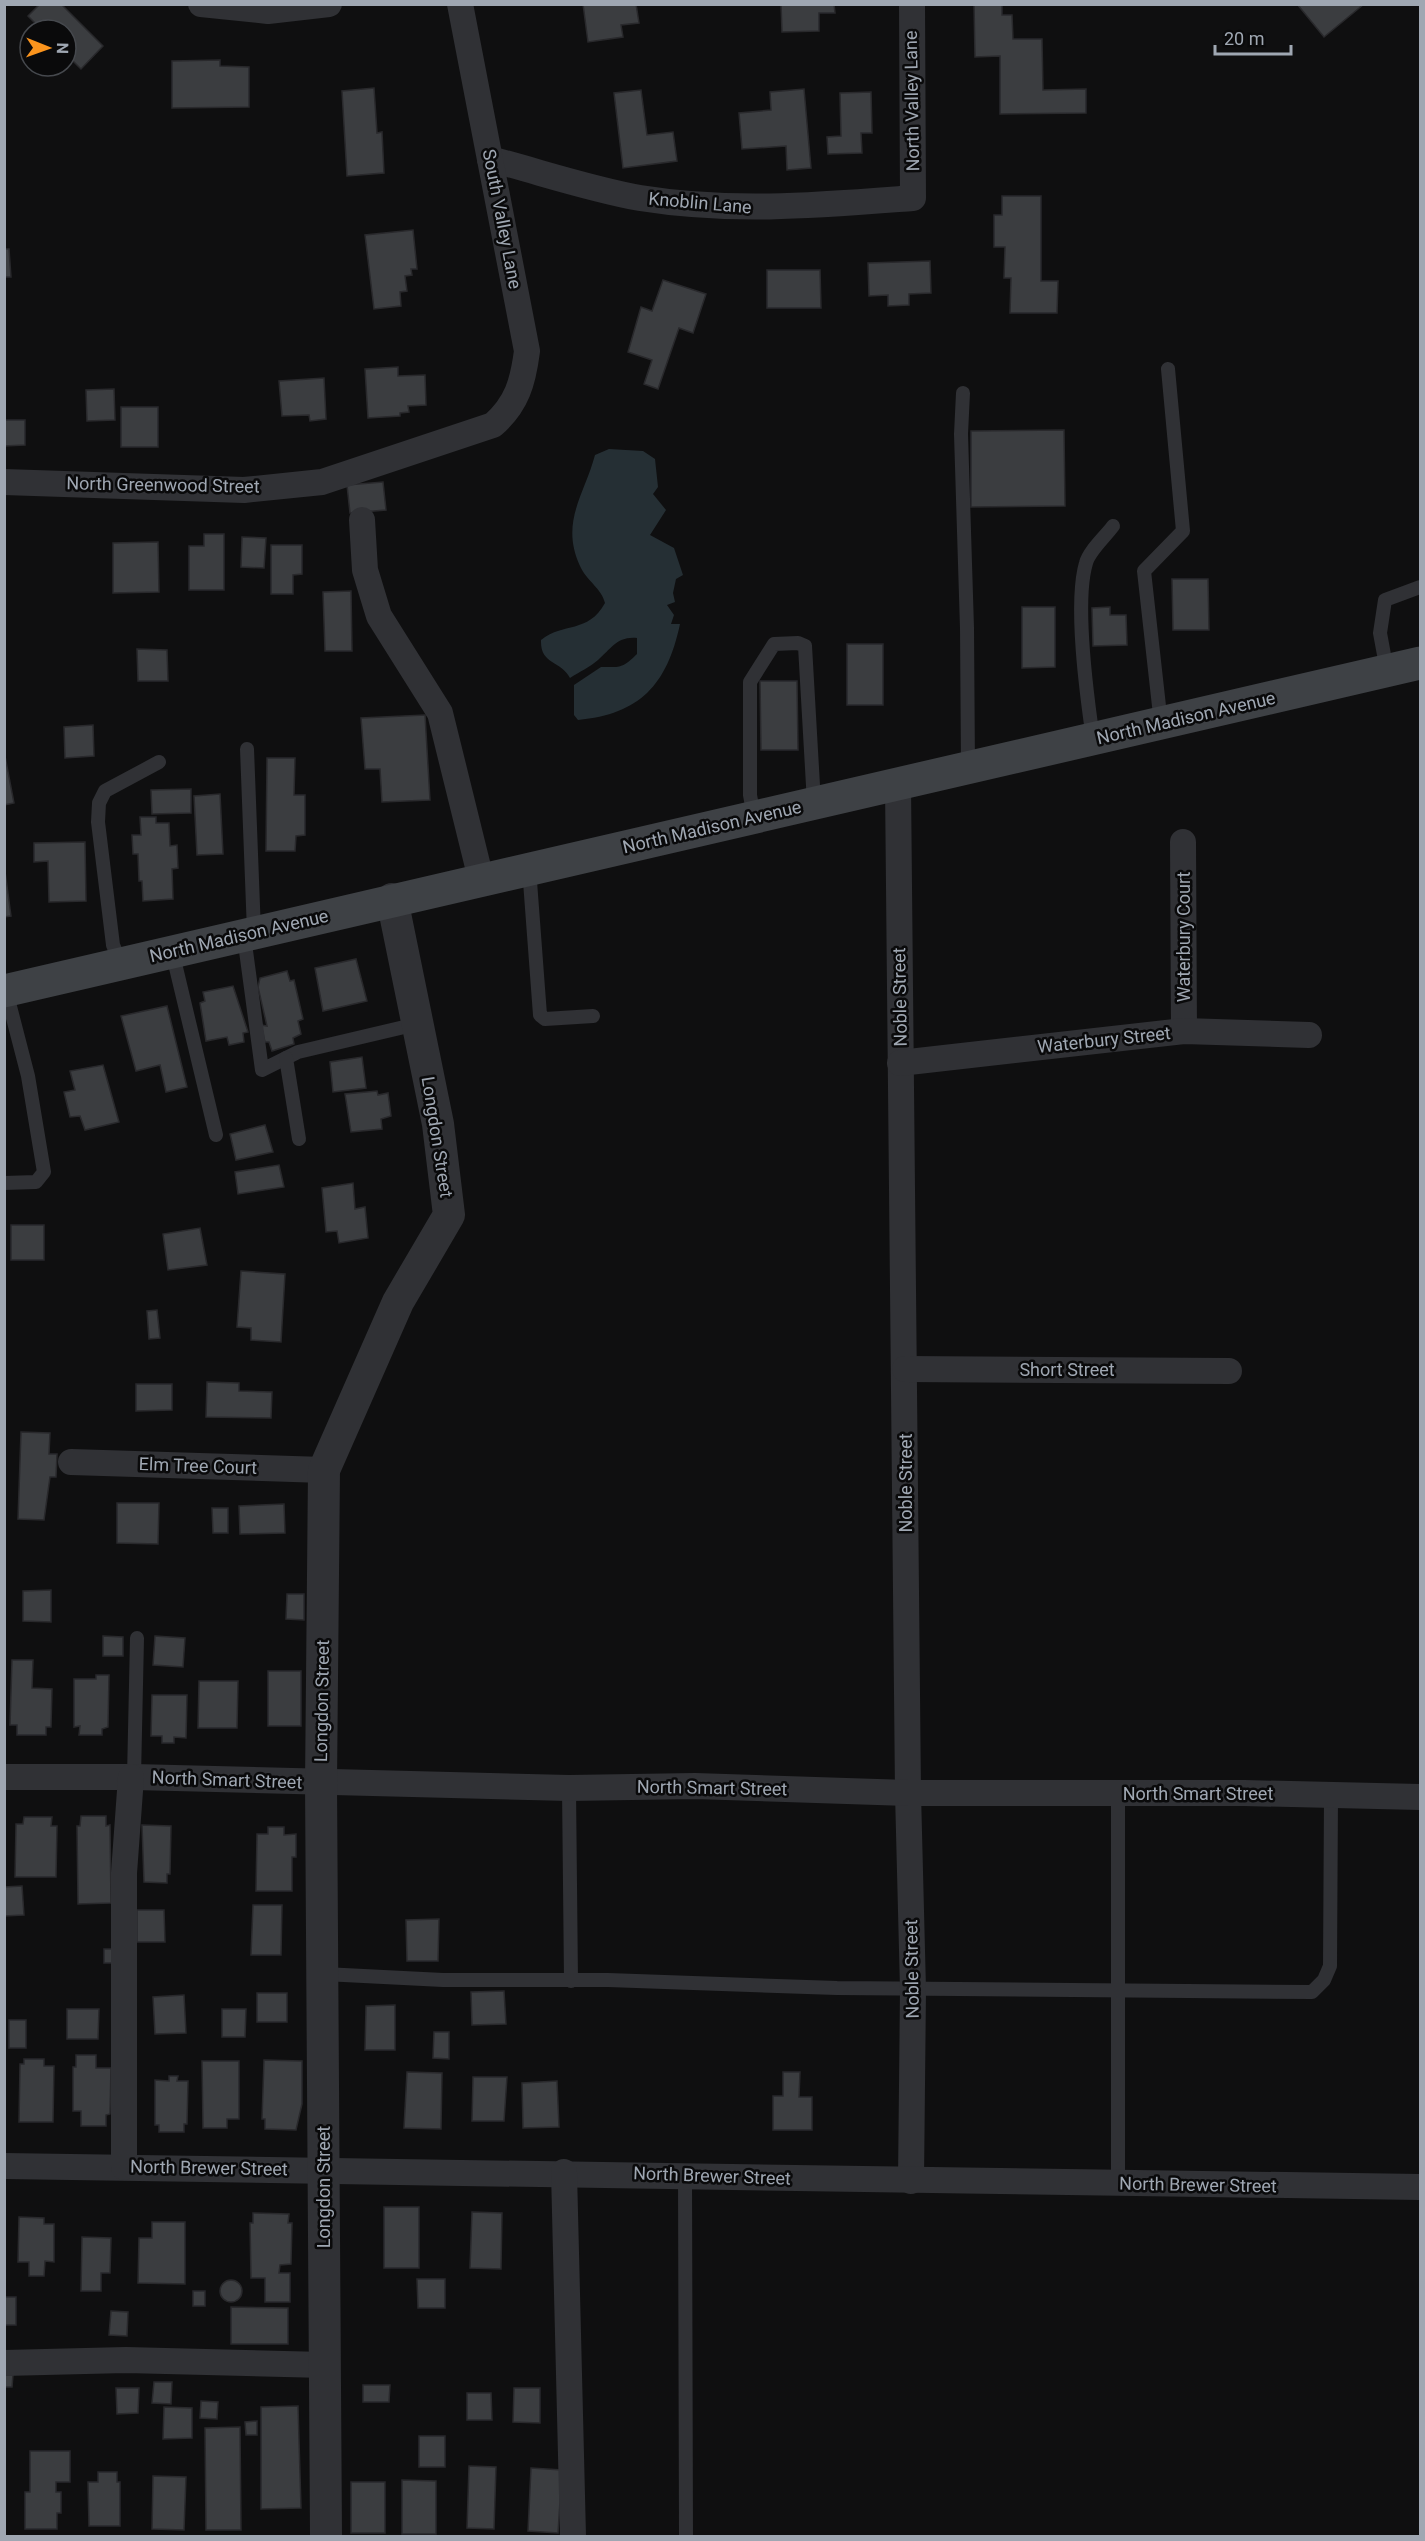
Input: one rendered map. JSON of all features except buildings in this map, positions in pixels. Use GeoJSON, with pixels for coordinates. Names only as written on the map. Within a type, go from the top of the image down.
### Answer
{"type":"FeatureCollection","features":[{"type":"Feature","properties":{"kind":"main road","name":"North Madison Avenue"},"geometry":{"type":"LineString","coordinates":[[5,991],[392,899],[898,785],[1420,663]]}},
{"type":"Feature","properties":{"kind":"street"},"geometry":{"type":"LineString","coordinates":[[201,4],[268,11],[329,4]]}},
{"type":"Feature","properties":{"kind":"street","name":"South Valley Lane"},"geometry":{"type":"LineString","coordinates":[[460,4],[527,351],[524,377],[516,400],[493,425]]}},
{"type":"Feature","properties":{"kind":"street","name":"North Valley Lane"},"geometry":{"type":"LineString","coordinates":[[912,4],[913,198]]}},
{"type":"Feature","properties":{"kind":"street","name":"Knoblin Lane"},"geometry":{"type":"LineString","coordinates":[[490,159],[640,198],[780,209],[913,198]]}},
{"type":"Feature","properties":{"kind":"street","name":"North Greenwood Street"},"geometry":{"type":"LineString","coordinates":[[4,482],[244,490],[322,482],[493,425]]}},
{"type":"Feature","properties":{"kind":"street"},"geometry":{"type":"LineString","coordinates":[[362,520],[365,570],[379,616],[440,713],[481,879]]}},
{"type":"Feature","properties":{"kind":"street","name":"Noble Street"},"geometry":{"type":"LineString","coordinates":[[898,785],[908,1792],[913,1989],[911,2181]]}},
{"type":"Feature","properties":{"kind":"street","name":"Waterbury Court"},"geometry":{"type":"LineString","coordinates":[[1183,842],[1184,1031]]}},
{"type":"Feature","properties":{"kind":"street","name":"Longdon Street"},"geometry":{"type":"LineString","coordinates":[[326,2536],[321,1783],[324,1470],[398,1302],[449,1215],[438,1124],[392,899]]}},
{"type":"Feature","properties":{"kind":"street","name":"Waterbury Street"},"geometry":{"type":"LineString","coordinates":[[900,1063],[1184,1031],[1309,1035]]}},
{"type":"Feature","properties":{"kind":"street","name":"Short Street"},"geometry":{"type":"LineString","coordinates":[[905,1369],[1229,1371]]}},
{"type":"Feature","properties":{"kind":"street","name":"Elm Tree Court"},"geometry":{"type":"LineString","coordinates":[[70,1462],[324,1470]]}},
{"type":"Feature","properties":{"kind":"street","name":"North Smart Street"},"geometry":{"type":"LineString","coordinates":[[4,1777],[132,1777],[569,1788],[694,1786],[908,1792],[1420,1797]]}},
{"type":"Feature","properties":{"kind":"street"},"geometry":{"type":"LineString","coordinates":[[124,2167],[124,1874],[132,1777]]}},
{"type":"Feature","properties":{"kind":"street","name":"North Brewer Street"},"geometry":{"type":"LineString","coordinates":[[4,2166],[564,2172],[911,2181],[1420,2187]]}},
{"type":"Feature","properties":{"kind":"street"},"geometry":{"type":"LineString","coordinates":[[564,2172],[573,2536]]}},
{"type":"Feature","properties":{"kind":"street"},"geometry":{"type":"LineString","coordinates":[[4,2363],[126,2360],[325,2365]]}},
{"type":"Feature","properties":{"kind":"lane"},"geometry":{"type":"LineString","coordinates":[[1161,724],[1144,572],[1183,531],[1168,369]]}},
{"type":"Feature","properties":{"kind":"lane"},"geometry":{"type":"LineString","coordinates":[[963,393],[961,434],[967,628],[968,768]]}},
{"type":"Feature","properties":{"kind":"lane"},"geometry":{"type":"LineString","coordinates":[[1094,739],[1087,696],[1083,582],[1086,561],[1113,526]]}},
{"type":"Feature","properties":{"kind":"lane"},"geometry":{"type":"LineString","coordinates":[[1387,671],[1380,633],[1385,600],[1420,587]]}},
{"type":"Feature","properties":{"kind":"lane"},"geometry":{"type":"LineString","coordinates":[[754,817],[750,795],[750,681],[774,644],[798,643],[805,646],[814,804]]}},
{"type":"Feature","properties":{"kind":"lane"},"geometry":{"type":"LineString","coordinates":[[247,749],[248,933],[262,1070],[286,1059],[346,1039],[417,1024]]}},
{"type":"Feature","properties":{"kind":"lane"},"geometry":{"type":"LineString","coordinates":[[121,964],[113,945],[98,822],[99,803],[105,791],[159,762]]}},
{"type":"Feature","properties":{"kind":"lane"},"geometry":{"type":"LineString","coordinates":[[529,868],[540,1015],[545,1019],[593,1016]]}},
{"type":"Feature","properties":{"kind":"lane"},"geometry":{"type":"LineString","coordinates":[[172,951],[216,1136]]}},
{"type":"Feature","properties":{"kind":"lane"},"geometry":{"type":"LineString","coordinates":[[4,1184],[36,1182],[44,1172],[28,1076],[5,991]]}},
{"type":"Feature","properties":{"kind":"lane"},"geometry":{"type":"LineString","coordinates":[[286,1059],[299,1139]]}},
{"type":"Feature","properties":{"kind":"lane"},"geometry":{"type":"LineString","coordinates":[[132,1777],[137,1638]]}},
{"type":"Feature","properties":{"kind":"lane"},"geometry":{"type":"LineString","coordinates":[[569,1788],[571,1981]]}},
{"type":"Feature","properties":{"kind":"lane"},"geometry":{"type":"LineString","coordinates":[[1118,1793],[1118,2184]]}},
{"type":"Feature","properties":{"kind":"lane"},"geometry":{"type":"LineString","coordinates":[[324,1974],[443,1980],[913,1989],[1312,1992],[1324,1980],[1330,1966],[1331,1796]]}},
{"type":"Feature","properties":{"kind":"lane"},"geometry":{"type":"LineString","coordinates":[[685,2175],[686,2536]]}},
{"type":"Feature","properties":{"kind":"shaded area"},"geometry":{"type":"Polygon","coordinates":[[[609,449],[643,451],[655,459],[658,487],[653,494],[666,510],[650,535],[674,548],[683,575],[676,579],[673,593],[675,602],[667,605],[674,615],[671,624],[680,624],[667,664],[647,693],[618,711],[600,717],[578,720],[574,715],[574,685],[601,667],[620,666],[637,654],[637,638],[624,639],[615,644],[595,663],[570,678],[562,668],[547,658],[542,648],[541,640],[558,631],[583,624],[598,613],[605,603],[601,593],[580,566],[572,536],[576,509],[595,455],[609,449]]]}}]}
